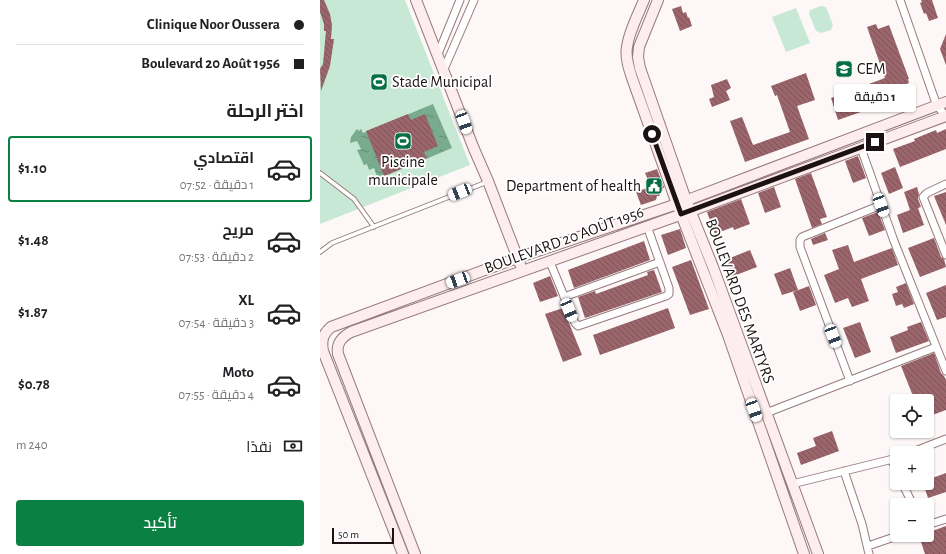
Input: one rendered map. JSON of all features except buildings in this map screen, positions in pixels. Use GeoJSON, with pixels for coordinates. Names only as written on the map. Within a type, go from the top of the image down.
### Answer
{"type":"FeatureCollection","features":[{"type":"Feature","properties":{"kind":"street"},"geometry":{"type":"LineString","coordinates":[[416,0],[488,181],[522,272]]}},
{"type":"Feature","properties":{"kind":"street"},"geometry":{"type":"LineString","coordinates":[[438,54],[460,0]]}},
{"type":"Feature","properties":{"kind":"street"},"geometry":{"type":"LineString","coordinates":[[444,69],[474,0]]}},
{"type":"Feature","properties":{"kind":"street","name":"BOULEVARD DES MARTYRS"},"geometry":{"type":"LineString","coordinates":[[644,0],[626,48],[632,78],[684,207],[713,267],[818,554]]}},
{"type":"Feature","properties":{"kind":"street","name":"BOULEVARD DES MARTYRS"},"geometry":{"type":"LineString","coordinates":[[658,0],[639,47],[638,57],[642,75],[684,207],[804,554]]}},
{"type":"Feature","properties":{"kind":"street"},"geometry":{"type":"LineString","coordinates":[[900,0],[946,116]]}},
{"type":"Feature","properties":{"kind":"street","name":"BOULEVARD 20 AOÛT 1956"},"geometry":{"type":"LineString","coordinates":[[337,347],[344,336],[351,332],[647,226],[684,207],[941,104]]}},
{"type":"Feature","properties":{"kind":"street","name":"BOULEVARD 20 AOÛT 1956"},"geometry":{"type":"LineString","coordinates":[[684,207],[861,148],[946,116]]}},
{"type":"Feature","properties":{"kind":"street"},"geometry":{"type":"LineString","coordinates":[[861,148],[894,241],[946,371]]}},
{"type":"Feature","properties":{"kind":"street"},"geometry":{"type":"LineString","coordinates":[[946,184],[927,193],[923,197],[946,255]]}},
{"type":"Feature","properties":{"kind":"street"},"geometry":{"type":"LineString","coordinates":[[850,381],[800,247],[800,240],[802,237],[881,205]]}},
{"type":"Feature","properties":{"kind":"street"},"geometry":{"type":"LineString","coordinates":[[322,334],[331,327],[340,323],[517,258],[684,207]]}},
{"type":"Feature","properties":{"kind":"street"},"geometry":{"type":"LineString","coordinates":[[550,262],[575,323],[578,326],[666,296],[669,294],[670,288],[647,226]]}},
{"type":"Feature","properties":{"kind":"street"},"geometry":{"type":"LineString","coordinates":[[564,297],[660,262]]}},
{"type":"Feature","properties":{"kind":"street"},"geometry":{"type":"LineString","coordinates":[[322,334],[337,347],[338,354],[415,554]]}},
{"type":"Feature","properties":{"kind":"street"},"geometry":{"type":"LineString","coordinates":[[322,334],[323,351],[403,554]]}},
{"type":"Feature","properties":{"kind":"street"},"geometry":{"type":"LineString","coordinates":[[766,413],[936,346]]}},
{"type":"Feature","properties":{"kind":"street"},"geometry":{"type":"LineString","coordinates":[[928,446],[946,439]]}},
{"type":"Feature","properties":{"kind":"street"},"geometry":{"type":"LineString","coordinates":[[792,484],[890,460]]}},
{"type":"Feature","properties":{"kind":"street"},"geometry":{"type":"LineString","coordinates":[[844,471],[869,550],[890,540]]}},
{"type":"Feature","properties":{"kind":"street"},"geometry":{"type":"LineString","coordinates":[[934,523],[946,519]]}},
{"type":"Feature","properties":{"kind":"lane"},"geometry":{"type":"LineString","coordinates":[[320,173],[354,199],[374,227]]}},
{"type":"Feature","properties":{"kind":"lane"},"geometry":{"type":"LineString","coordinates":[[320,252],[332,243],[488,181]]}},
{"type":"Feature","properties":{"kind":"shaded area","name":"Stade Municipal"},"geometry":{"type":"Polygon","coordinates":[[[320,0],[405,0],[470,165],[320,224],[320,0]]]}},
{"type":"Feature","properties":{"kind":"shaded area"},"geometry":{"type":"Polygon","coordinates":[[[821,6],[826,7],[833,25],[831,30],[821,33],[816,31],[809,14],[810,10],[821,6]]]}},
{"type":"Feature","properties":{"kind":"shaded area"},"geometry":{"type":"Polygon","coordinates":[[[796,8],[810,43],[786,52],[772,17],[796,8]]]}},
{"type":"Feature","properties":{"kind":"water","name":"Piscine municipale"},"geometry":{"type":"Polygon","coordinates":[[[433,104],[452,148],[378,179],[374,168],[369,170],[367,164],[364,165],[357,150],[361,149],[357,141],[350,143],[351,137],[357,129],[359,131],[361,129],[363,133],[433,104]]]}},
{"type":"Feature","properties":{"kind":"place","name":"CEM"},"geometry":{"type":"Point","coordinates":[844,69]}},
{"type":"Feature","properties":{"kind":"place","name":"Stade Municipal"},"geometry":{"type":"Point","coordinates":[379,82]}},
{"type":"Feature","properties":{"kind":"place","name":"Piscine municipale"},"geometry":{"type":"Point","coordinates":[403,141]}},
{"type":"Feature","properties":{"kind":"place","name":"Department of health"},"geometry":{"type":"Point","coordinates":[654,186]}},
{"type":"Feature","properties":{"kind":"route"},"geometry":{"type":"LineString","coordinates":[[652,134],[681,214],[875,142]]}}]}
